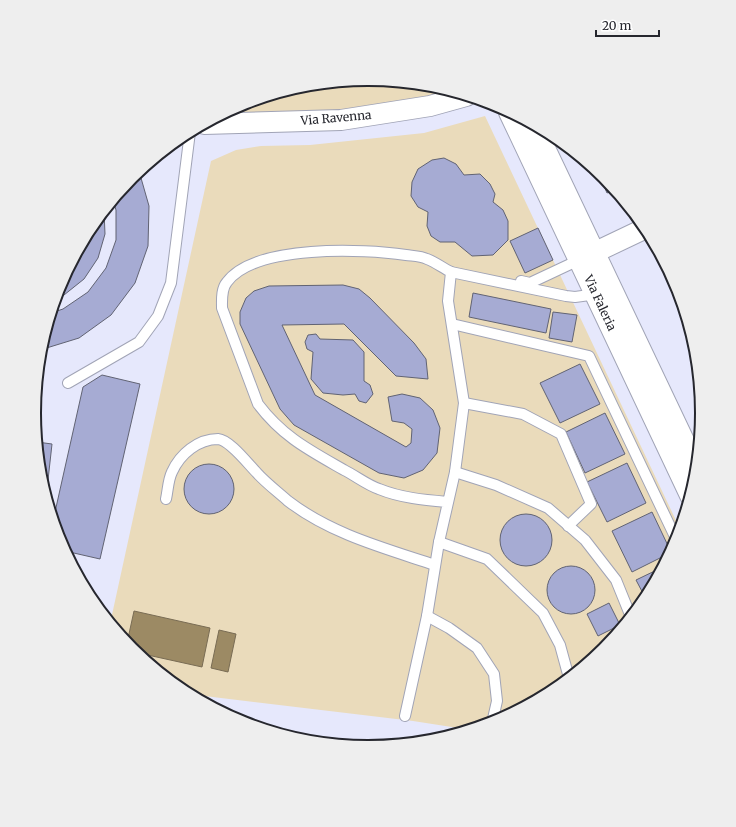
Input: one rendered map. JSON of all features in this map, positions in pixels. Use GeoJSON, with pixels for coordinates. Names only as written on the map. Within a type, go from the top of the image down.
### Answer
{"type":"FeatureCollection","features":[{"type":"Feature","properties":{"kind":"street","name":"Via Ravenna"},"geometry":{"type":"LineString","coordinates":[[216,124],[341,120],[430,106],[456,99]]}},
{"type":"Feature","properties":{"kind":"street","name":"Via Faleria"},"geometry":{"type":"LineString","coordinates":[[515,121],[587,256],[689,476]]}},
{"type":"Feature","properties":{"kind":"street","name":"Via Faleria"},"geometry":{"type":"LineString","coordinates":[[538,134],[587,256]]}},
{"type":"Feature","properties":{"kind":"street"},"geometry":{"type":"LineString","coordinates":[[587,256],[639,231]]}},
{"type":"Feature","properties":{"kind":"street","name":"Via Faleria"},"geometry":{"type":"LineString","coordinates":[[603,290],[693,443]]}},
{"type":"Feature","properties":{"kind":"lane"},"geometry":{"type":"LineString","coordinates":[[68,383],[139,342],[158,316],[171,283],[189,140]]}},
{"type":"Feature","properties":{"kind":"lane"},"geometry":{"type":"LineString","coordinates":[[448,502],[409,498],[378,489],[302,446],[282,431],[258,404],[222,308],[222,294],[226,282],[236,272],[253,264],[288,254],[348,251],[388,253],[427,259],[451,272],[570,296],[603,290]]}},
{"type":"Feature","properties":{"kind":"lane"},"geometry":{"type":"LineString","coordinates":[[493,281],[502,277],[530,283],[587,256]]}},
{"type":"Feature","properties":{"kind":"lane"},"geometry":{"type":"LineString","coordinates":[[406,716],[427,616],[439,542],[455,472],[464,403],[448,300],[451,272]]}},
{"type":"Feature","properties":{"kind":"lane"},"geometry":{"type":"LineString","coordinates":[[452,324],[589,356],[673,532]]}},
{"type":"Feature","properties":{"kind":"lane"},"geometry":{"type":"LineString","coordinates":[[464,403],[523,414],[561,434],[592,504],[568,526]]}},
{"type":"Feature","properties":{"kind":"lane"},"geometry":{"type":"LineString","coordinates":[[166,499],[171,473],[181,456],[200,442],[220,439],[233,447],[258,474],[289,501],[315,519],[348,535],[435,565]]}},
{"type":"Feature","properties":{"kind":"lane"},"geometry":{"type":"LineString","coordinates":[[455,472],[496,486],[548,508],[585,540],[616,580],[629,611]]}},
{"type":"Feature","properties":{"kind":"lane"},"geometry":{"type":"LineString","coordinates":[[439,542],[487,560],[543,614],[560,645],[568,672]]}},
{"type":"Feature","properties":{"kind":"lane"},"geometry":{"type":"LineString","coordinates":[[427,616],[449,628],[477,648],[494,674],[497,701],[494,716]]}},
{"type":"Feature","properties":{"kind":"shaded area"},"geometry":{"type":"Polygon","coordinates":[[[368,86],[389,87],[411,89],[440,95],[360,110],[235,115],[283,98],[325,89],[368,86]]]}},
{"type":"Feature","properties":{"kind":"shaded area"},"geometry":{"type":"Polygon","coordinates":[[[485,116],[677,522],[661,558],[640,595],[614,629],[599,645],[567,673],[550,685],[513,707],[493,716],[457,728],[413,721],[202,696],[169,673],[152,659],[137,645],[112,616],[211,161],[236,150],[261,146],[310,145],[424,133],[485,116]]]}},
{"type":"Feature","properties":{"kind":"shaded area"},"geometry":{"type":"Polygon","coordinates":[[[134,611],[210,628],[202,667],[148,655],[129,636],[134,611]]]}},
{"type":"Feature","properties":{"kind":"shaded area"},"geometry":{"type":"Polygon","coordinates":[[[219,630],[236,634],[228,672],[211,668],[219,630]]]}},
{"type":"Feature","properties":{"kind":"building"},"geometry":{"type":"Polygon","coordinates":[[[444,158],[456,164],[464,175],[480,174],[490,184],[495,194],[493,202],[503,210],[508,221],[508,240],[493,255],[472,256],[455,242],[440,242],[431,236],[427,226],[428,212],[418,207],[411,196],[412,182],[418,169],[432,160],[444,158]]]}},
{"type":"Feature","properties":{"kind":"building"},"geometry":{"type":"Polygon","coordinates":[[[141,178],[149,206],[148,246],[135,283],[111,315],[79,338],[48,348],[57,311],[63,309],[88,292],[106,268],[116,240],[115,207],[141,178]]]}},
{"type":"Feature","properties":{"kind":"building"},"geometry":{"type":"Polygon","coordinates":[[[104,220],[105,234],[98,258],[84,279],[64,295],[85,250],[104,220]]]}},
{"type":"Feature","properties":{"kind":"building"},"geometry":{"type":"Polygon","coordinates":[[[538,228],[553,260],[525,273],[510,241],[538,228]]]}},
{"type":"Feature","properties":{"kind":"building"},"geometry":{"type":"Polygon","coordinates":[[[343,285],[359,289],[370,298],[414,343],[426,359],[428,379],[396,376],[344,324],[282,325],[315,395],[406,447],[411,443],[412,429],[404,423],[392,421],[388,397],[402,394],[420,398],[433,410],[440,428],[437,453],[423,470],[404,478],[379,473],[294,425],[280,409],[240,324],[240,312],[246,298],[254,291],[269,286],[343,285]]]}},
{"type":"Feature","properties":{"kind":"building"},"geometry":{"type":"Polygon","coordinates":[[[473,293],[551,309],[546,333],[469,317],[473,293]]]}},
{"type":"Feature","properties":{"kind":"building"},"geometry":{"type":"Polygon","coordinates":[[[553,312],[577,315],[572,342],[549,338],[553,312]]]}},
{"type":"Feature","properties":{"kind":"building"},"geometry":{"type":"Polygon","coordinates":[[[316,334],[320,339],[353,340],[364,352],[364,381],[370,385],[373,394],[366,403],[359,401],[355,394],[343,395],[323,393],[311,379],[313,352],[307,349],[305,342],[308,335],[316,334]]]}},
{"type":"Feature","properties":{"kind":"building"},"geometry":{"type":"Polygon","coordinates":[[[580,364],[600,404],[560,423],[540,383],[580,364]]]}},
{"type":"Feature","properties":{"kind":"building"},"geometry":{"type":"Polygon","coordinates":[[[102,375],[140,384],[100,559],[72,553],[55,510],[83,387],[102,375]]]}},
{"type":"Feature","properties":{"kind":"building"},"geometry":{"type":"Polygon","coordinates":[[[605,413],[625,454],[585,473],[566,432],[605,413]]]}},
{"type":"Feature","properties":{"kind":"building"},"geometry":{"type":"Polygon","coordinates":[[[43,443],[52,444],[48,480],[44,456],[43,443]]]}},
{"type":"Feature","properties":{"kind":"building"},"geometry":{"type":"Polygon","coordinates":[[[627,463],[646,503],[607,522],[587,482],[627,463]]]}},
{"type":"Feature","properties":{"kind":"building"},"geometry":{"type":"Polygon","coordinates":[[[209,464],[218,466],[229,475],[234,489],[232,498],[223,509],[209,514],[200,512],[189,503],[184,489],[186,480],[195,469],[209,464]]]}},
{"type":"Feature","properties":{"kind":"building"},"geometry":{"type":"Polygon","coordinates":[[[652,512],[667,544],[661,557],[632,572],[612,531],[652,512]]]}},
{"type":"Feature","properties":{"kind":"building"},"geometry":{"type":"Polygon","coordinates":[[[526,514],[536,516],[544,522],[550,530],[552,540],[550,550],[544,558],[536,564],[526,566],[516,564],[508,558],[502,550],[500,540],[502,530],[508,522],[516,516],[526,514]]]}},
{"type":"Feature","properties":{"kind":"building"},"geometry":{"type":"Polygon","coordinates":[[[566,566],[576,566],[588,573],[595,585],[595,595],[588,607],[576,614],[566,614],[558,610],[551,603],[547,595],[547,585],[551,577],[558,570],[566,566]]]}},
{"type":"Feature","properties":{"kind":"building"},"geometry":{"type":"Polygon","coordinates":[[[654,571],[642,592],[636,580],[654,571]]]}},
{"type":"Feature","properties":{"kind":"building"},"geometry":{"type":"Polygon","coordinates":[[[609,603],[619,623],[615,627],[598,636],[587,614],[609,603]]]}}]}
